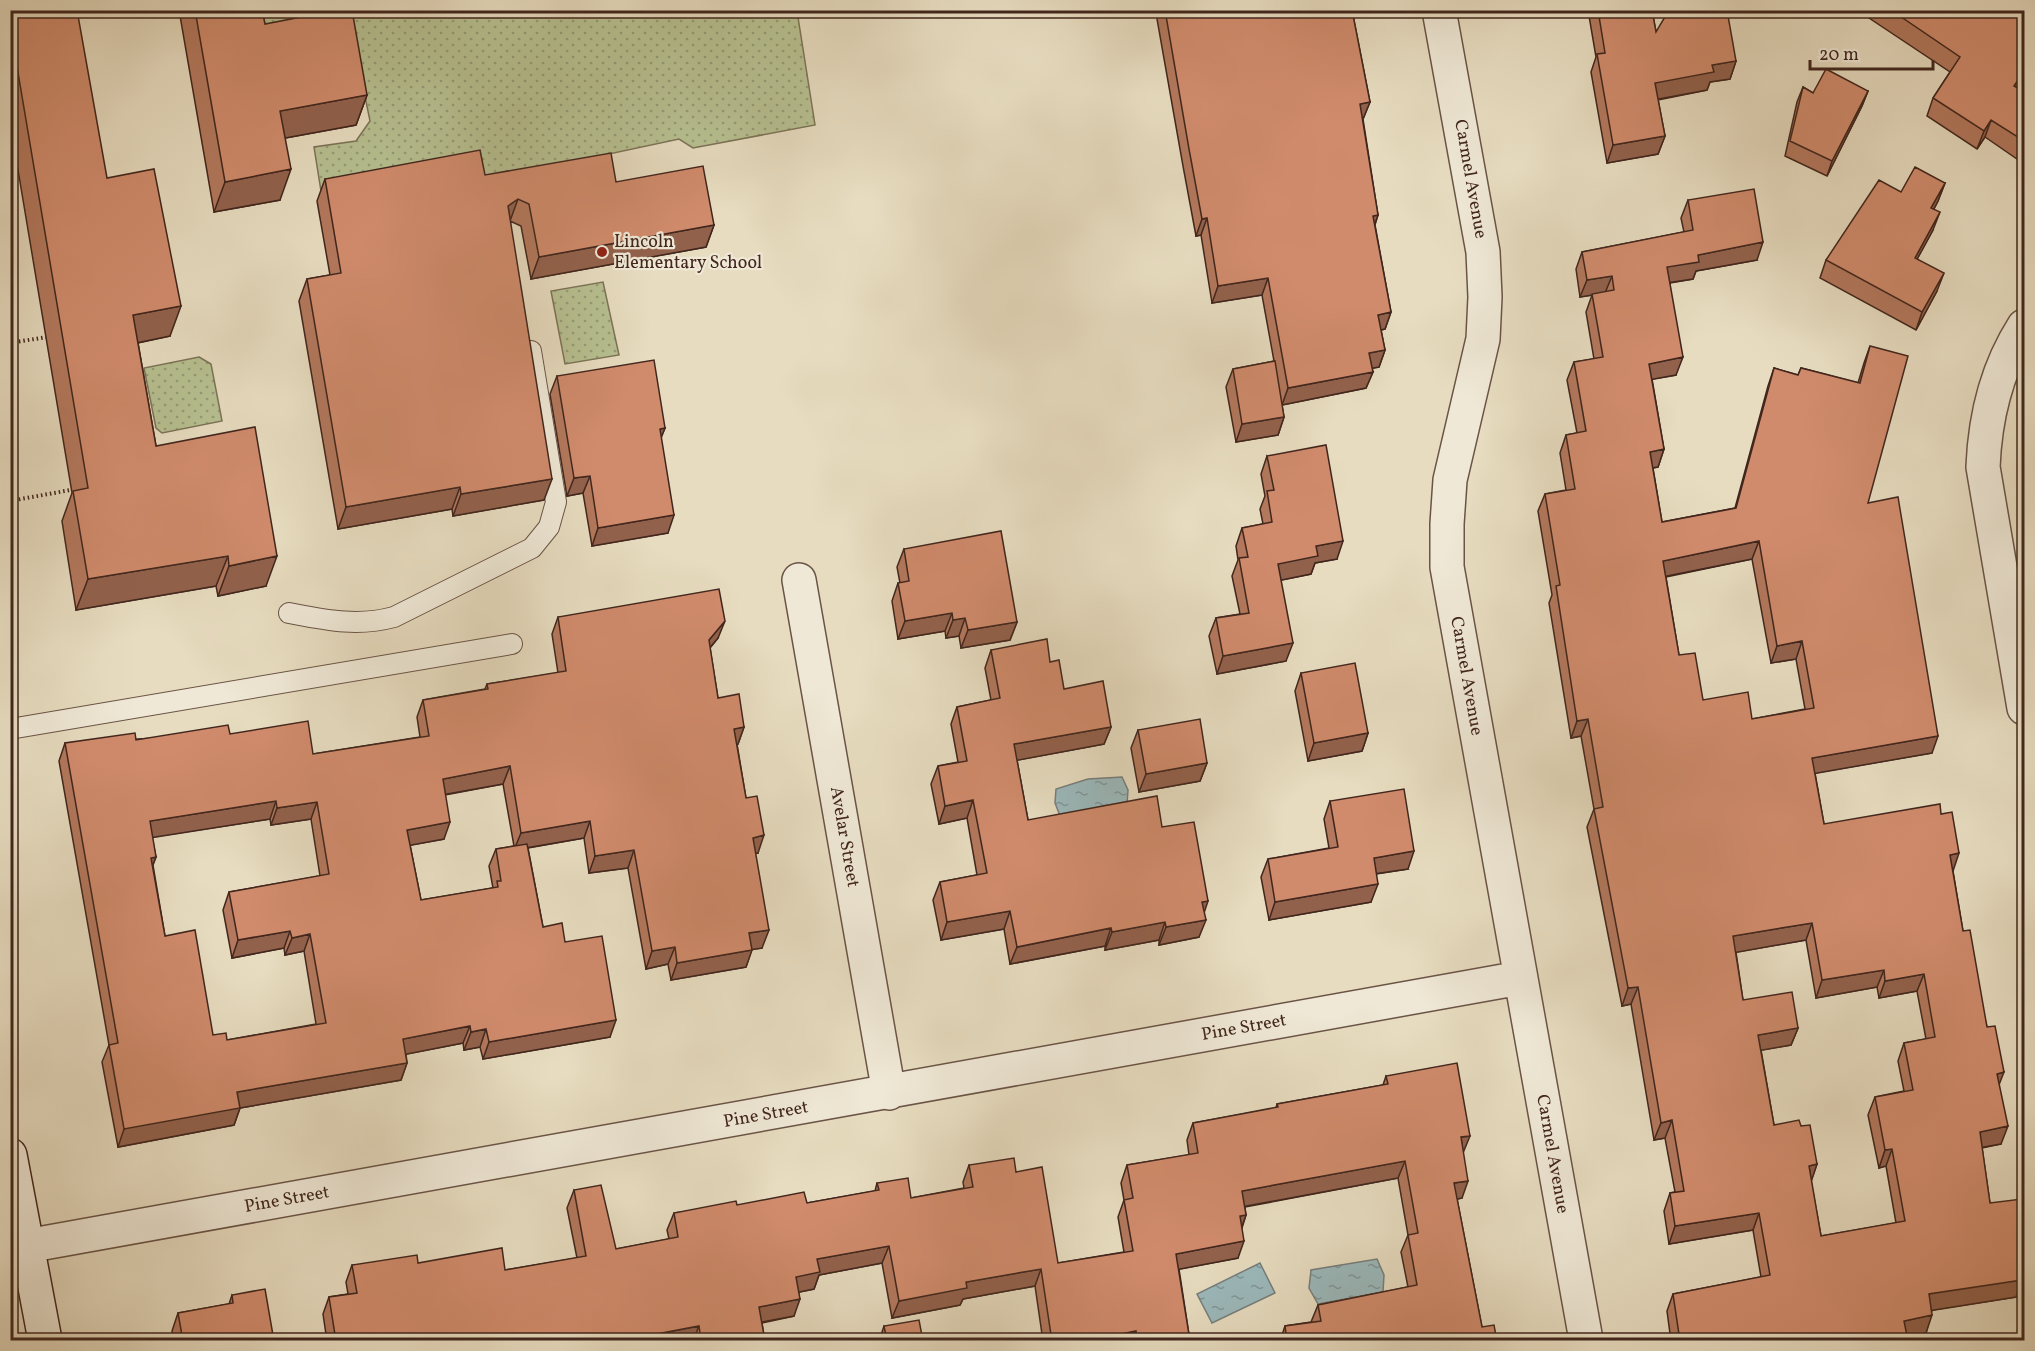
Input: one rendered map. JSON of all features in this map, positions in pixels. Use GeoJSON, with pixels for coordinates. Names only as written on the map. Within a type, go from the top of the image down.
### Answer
{"type":"FeatureCollection","features":[{"type":"Feature","properties":{"kind":"street","name":"Carmel Avenue"},"geometry":{"type":"LineString","coordinates":[[1439,10],[1483,252],[1485,297],[1483,339],[1450,480],[1448,567],[1586,1341]]}},
{"type":"Feature","properties":{"kind":"street"},"geometry":{"type":"LineString","coordinates":[[2025,326],[2014,342],[1994,393],[1984,440],[1983,467],[2025,708]]}},
{"type":"Feature","properties":{"kind":"street","name":"Avelar Street"},"geometry":{"type":"LineString","coordinates":[[799,580],[889,1093]]}},
{"type":"Feature","properties":{"kind":"street","name":"Pine Street"},"geometry":{"type":"LineString","coordinates":[[19,1248],[1520,978]]}},
{"type":"Feature","properties":{"kind":"street"},"geometry":{"type":"LineString","coordinates":[[10,1155],[19,1248],[45,1341]]}},
{"type":"Feature","properties":{"kind":"lane"},"geometry":{"type":"LineString","coordinates":[[289,613],[334,622],[360,624],[379,621],[404,612],[531,548],[549,527],[556,502],[527,327]]}},
{"type":"Feature","properties":{"kind":"lane"},"geometry":{"type":"LineString","coordinates":[[10,729],[512,644]]}},
{"type":"Feature","properties":{"kind":"path"},"geometry":{"type":"LineString","coordinates":[[10,343],[47,337]]}},
{"type":"Feature","properties":{"kind":"path"},"geometry":{"type":"LineString","coordinates":[[10,501],[80,488]]}},
{"type":"Feature","properties":{"kind":"green space"},"geometry":{"type":"Polygon","coordinates":[[[261,11],[797,11],[815,125],[693,148],[679,139],[482,181],[463,162],[321,191],[314,147],[356,141],[370,121],[352,32],[265,29],[261,11]]]}},
{"type":"Feature","properties":{"kind":"green space"},"geometry":{"type":"Polygon","coordinates":[[[603,282],[619,355],[565,364],[551,291],[603,282]]]}},
{"type":"Feature","properties":{"kind":"green space"},"geometry":{"type":"Polygon","coordinates":[[[199,357],[211,364],[222,421],[162,433],[156,428],[144,368],[199,357]]]}},
{"type":"Feature","properties":{"kind":"water"},"geometry":{"type":"Polygon","coordinates":[[[1122,777],[1128,790],[1127,804],[1060,816],[1055,803],[1056,789],[1088,779],[1122,777]]]}},
{"type":"Feature","properties":{"kind":"water"},"geometry":{"type":"Polygon","coordinates":[[[1377,1259],[1384,1275],[1383,1292],[1318,1304],[1309,1288],[1311,1270],[1377,1259]]]}},
{"type":"Feature","properties":{"kind":"water"},"geometry":{"type":"Polygon","coordinates":[[[1260,1263],[1275,1293],[1212,1323],[1197,1294],[1260,1263]]]}},
{"type":"Feature","properties":{"kind":"building"},"geometry":{"type":"Polygon","coordinates":[[[10,10],[77,10],[107,178],[154,169],[181,306],[133,315],[156,446],[255,427],[277,556],[229,566],[228,556],[88,579],[73,491],[88,488],[10,25],[10,10]]]}},
{"type":"Feature","properties":{"kind":"building"},"geometry":{"type":"Polygon","coordinates":[[[195,10],[262,10],[265,24],[337,10],[352,10],[367,95],[280,111],[291,169],[225,182],[195,10]]]}},
{"type":"Feature","properties":{"kind":"building"},"geometry":{"type":"Polygon","coordinates":[[[1165,10],[1352,10],[1370,102],[1360,104],[1378,215],[1373,216],[1391,312],[1378,315],[1385,350],[1369,353],[1373,372],[1288,388],[1268,278],[1218,286],[1207,218],[1202,219],[1165,10]]]}},
{"type":"Feature","properties":{"kind":"building"},"geometry":{"type":"Polygon","coordinates":[[[1598,10],[1652,10],[1656,32],[1669,10],[1727,10],[1736,61],[1712,65],[1714,72],[1655,83],[1665,136],[1613,145],[1597,54],[1605,53],[1598,10]]]}},
{"type":"Feature","properties":{"kind":"building"},"geometry":{"type":"Polygon","coordinates":[[[1891,10],[2013,10],[2025,18],[2025,70],[2014,86],[2025,92],[2024,141],[1991,120],[1984,131],[1933,98],[1960,57],[1891,10]]]}},
{"type":"Feature","properties":{"kind":"building"},"geometry":{"type":"Polygon","coordinates":[[[1826,69],[1868,91],[1832,161],[1790,141],[1803,87],[1813,93],[1826,69]]]}},
{"type":"Feature","properties":{"kind":"building"},"geometry":{"type":"Polygon","coordinates":[[[480,150],[485,175],[611,153],[616,182],[703,166],[714,225],[539,257],[529,204],[518,199],[508,206],[552,479],[461,494],[460,487],[346,507],[307,279],[341,273],[325,179],[480,150]]]}},
{"type":"Feature","properties":{"kind":"building"},"geometry":{"type":"Polygon","coordinates":[[[1915,167],[1945,183],[1931,208],[1940,212],[1915,258],[1944,273],[1922,312],[1826,260],[1879,180],[1901,192],[1915,167]]]}},
{"type":"Feature","properties":{"kind":"building"},"geometry":{"type":"Polygon","coordinates":[[[1754,189],[1763,242],[1698,255],[1699,262],[1667,267],[1683,357],[1649,364],[1664,449],[1650,452],[1662,522],[1736,508],[1774,368],[1798,375],[1801,368],[1860,383],[1870,346],[1908,356],[1868,503],[1898,497],[1938,736],[1812,758],[1824,824],[1940,804],[1941,814],[1952,812],[1959,853],[1950,855],[1963,931],[1970,930],[1987,1027],[1995,1026],[2004,1072],[1997,1074],[2008,1126],[1980,1132],[1990,1203],[2022,1199],[2025,1214],[2025,1266],[2020,1266],[2022,1280],[1929,1294],[1932,1315],[1904,1321],[1908,1341],[1680,1341],[1673,1294],[1770,1275],[1759,1213],[1675,1226],[1670,1193],[1684,1191],[1672,1120],[1661,1123],[1638,987],[1628,988],[1594,809],[1603,807],[1588,719],[1577,721],[1556,586],[1560,585],[1545,494],[1575,489],[1566,435],[1586,431],[1574,362],[1603,357],[1592,294],[1614,290],[1612,276],[1587,280],[1582,252],[1693,230],[1688,200],[1754,189]],[[1759,541],[1663,561],[1679,655],[1695,653],[1703,700],[1748,692],[1752,719],[1814,708],[1802,641],[1777,646],[1759,541]],[[1812,923],[1733,936],[1743,1000],[1792,992],[1798,1028],[1758,1035],[1774,1125],[1799,1120],[1801,1126],[1810,1125],[1817,1164],[1809,1166],[1821,1236],[1905,1221],[1892,1149],[1885,1150],[1875,1097],[1913,1090],[1904,1043],[1935,1037],[1924,974],[1885,981],[1884,970],[1822,980],[1812,923]]]}},
{"type":"Feature","properties":{"kind":"building"},"geometry":{"type":"Polygon","coordinates":[[[654,360],[665,428],[660,429],[674,515],[598,528],[590,476],[574,478],[557,376],[654,360]]]}},
{"type":"Feature","properties":{"kind":"building"},"geometry":{"type":"Polygon","coordinates":[[[1275,361],[1284,417],[1242,424],[1233,369],[1275,361]]]}},
{"type":"Feature","properties":{"kind":"building"},"geometry":{"type":"Polygon","coordinates":[[[1326,445],[1343,541],[1316,546],[1318,556],[1278,564],[1293,643],[1223,656],[1216,618],[1249,613],[1239,558],[1248,557],[1242,528],[1272,522],[1267,491],[1274,490],[1267,456],[1326,445]]]}},
{"type":"Feature","properties":{"kind":"building"},"geometry":{"type":"Polygon","coordinates":[[[1001,531],[1017,622],[968,630],[965,618],[953,620],[952,613],[905,621],[898,583],[909,581],[904,549],[1001,531]]]}},
{"type":"Feature","properties":{"kind":"building"},"geometry":{"type":"Polygon","coordinates":[[[719,589],[725,621],[709,640],[718,698],[739,694],[744,727],[734,729],[746,798],[757,796],[764,835],[753,838],[769,930],[749,933],[752,950],[677,963],[675,947],[652,951],[634,850],[595,856],[590,821],[521,833],[510,766],[443,779],[450,822],[407,830],[421,900],[498,887],[497,881],[501,881],[496,849],[527,844],[543,927],[562,923],[565,942],[602,936],[616,1020],[489,1042],[486,1029],[471,1032],[470,1026],[403,1039],[407,1063],[237,1092],[240,1108],[124,1129],[109,1045],[118,1043],[65,743],[135,733],[136,740],[228,725],[230,734],[308,721],[313,754],[429,736],[423,700],[488,689],[487,684],[566,671],[558,617],[719,589]],[[276,801],[150,821],[156,857],[151,858],[165,936],[195,930],[213,1035],[226,1033],[227,1040],[326,1023],[310,934],[292,938],[290,931],[238,940],[229,892],[329,874],[317,802],[277,808],[276,801]]]}},
{"type":"Feature","properties":{"kind":"building"},"geometry":{"type":"Polygon","coordinates":[[[1047,639],[1050,662],[1059,660],[1064,689],[1103,681],[1111,727],[1014,744],[1028,820],[1157,796],[1162,827],[1194,822],[1208,901],[1202,902],[1206,920],[1166,927],[1165,922],[1112,932],[1111,928],[1017,947],[1010,911],[947,922],[940,882],[987,873],[973,800],[945,806],[938,766],[967,761],[957,707],[1000,698],[991,650],[1047,639]]]}},
{"type":"Feature","properties":{"kind":"building"},"geometry":{"type":"Polygon","coordinates":[[[1355,663],[1368,733],[1314,743],[1301,673],[1355,663]]]}},
{"type":"Feature","properties":{"kind":"building"},"geometry":{"type":"Polygon","coordinates":[[[1200,719],[1207,763],[1146,774],[1138,730],[1200,719]]]}},
{"type":"Feature","properties":{"kind":"building"},"geometry":{"type":"Polygon","coordinates":[[[1404,789],[1414,851],[1374,858],[1378,884],[1275,902],[1268,859],[1338,847],[1330,801],[1404,789]]]}},
{"type":"Feature","properties":{"kind":"building"},"geometry":{"type":"Polygon","coordinates":[[[1457,1063],[1470,1136],[1461,1137],[1468,1181],[1454,1183],[1482,1327],[1494,1325],[1497,1341],[1287,1341],[1285,1326],[1321,1321],[1318,1305],[1417,1285],[1408,1235],[1418,1233],[1405,1161],[1242,1191],[1246,1215],[1240,1216],[1244,1241],[1176,1254],[1190,1341],[1137,1341],[1136,1331],[1087,1341],[1052,1341],[1041,1269],[966,1282],[967,1288],[899,1301],[889,1246],[817,1259],[820,1272],[796,1277],[800,1299],[759,1307],[765,1341],[701,1341],[699,1326],[620,1341],[336,1341],[329,1297],[357,1293],[352,1265],[417,1255],[418,1263],[502,1248],[505,1270],[586,1256],[574,1190],[601,1185],[616,1249],[678,1237],[674,1213],[736,1201],[737,1205],[804,1192],[807,1203],[879,1190],[877,1183],[908,1178],[911,1198],[973,1187],[969,1165],[1014,1158],[1016,1172],[1042,1167],[1058,1263],[1133,1251],[1124,1200],[1133,1198],[1127,1165],[1198,1153],[1193,1123],[1278,1107],[1277,1104],[1388,1084],[1386,1076],[1457,1063]]]}},
{"type":"Feature","properties":{"kind":"building"},"geometry":{"type":"Polygon","coordinates":[[[265,1289],[274,1341],[183,1341],[178,1313],[233,1303],[232,1295],[265,1289]]]}},
{"type":"Feature","properties":{"kind":"building"},"geometry":{"type":"Polygon","coordinates":[[[919,1320],[923,1341],[887,1341],[884,1326],[919,1320]]]}},
{"type":"Feature","properties":{"kind":"place","name":"Lincoln Elementary School"},"geometry":{"type":"Point","coordinates":[602,252]}}]}
